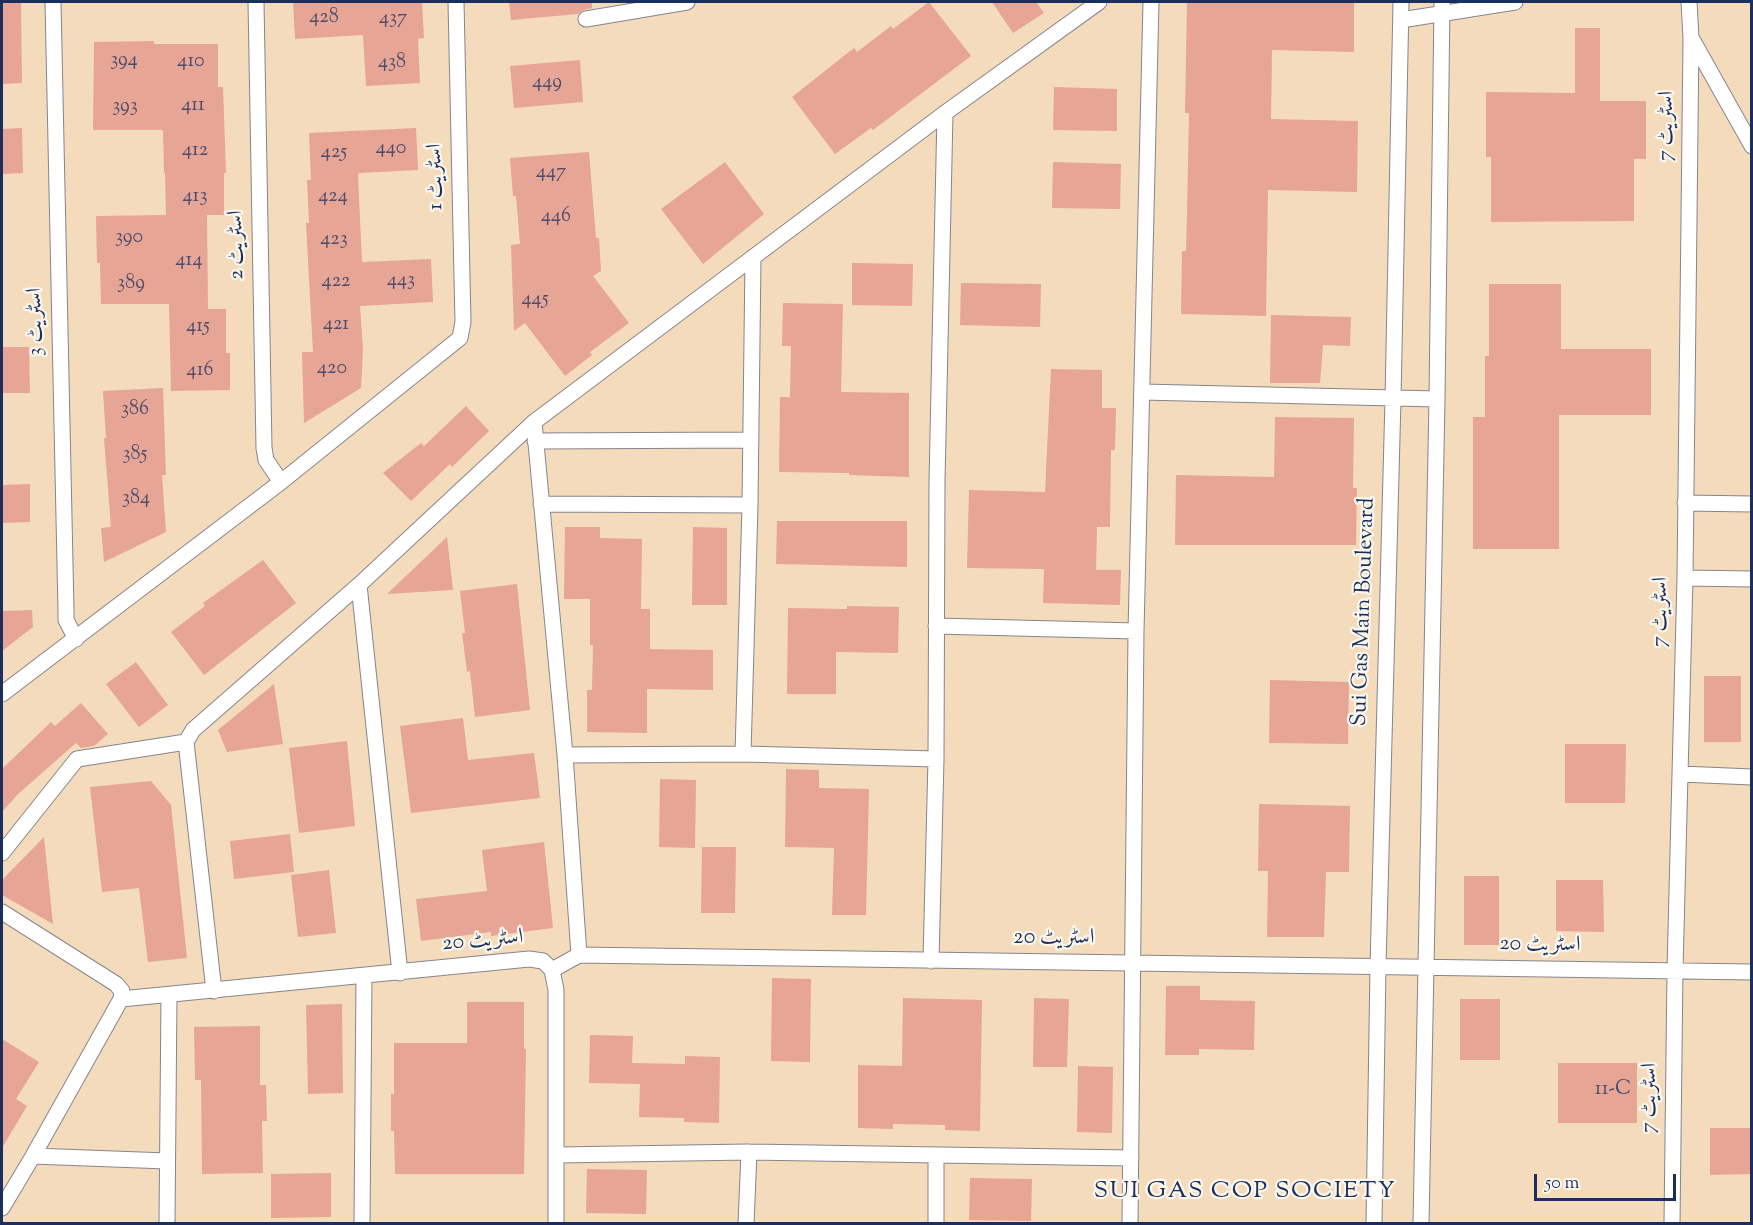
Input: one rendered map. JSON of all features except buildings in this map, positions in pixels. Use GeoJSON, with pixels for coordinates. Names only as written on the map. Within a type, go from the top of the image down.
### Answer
{"type":"FeatureCollection","features":[{"type":"Feature","properties":{"kind":"street","name":"اسٹریٹ 3"},"geometry":{"type":"LineString","coordinates":[[53,2],[66,620],[76,639]]}},
{"type":"Feature","properties":{"kind":"street","name":"اسٹریٹ 2"},"geometry":{"type":"LineString","coordinates":[[256,2],[264,448],[266,460],[281,482]]}},
{"type":"Feature","properties":{"kind":"street","name":"اسٹریٹ 1"},"geometry":{"type":"LineString","coordinates":[[281,482],[460,338],[463,322],[456,2]]}},
{"type":"Feature","properties":{"kind":"street"},"geometry":{"type":"LineString","coordinates":[[586,20],[687,2]]}},
{"type":"Feature","properties":{"kind":"street"},"geometry":{"type":"LineString","coordinates":[[214,991],[186,742],[193,730],[359,585],[534,422],[945,113],[1099,2]]}},
{"type":"Feature","properties":{"kind":"street"},"geometry":{"type":"LineString","coordinates":[[1130,1224],[1136,631],[1151,2]]}},
{"type":"Feature","properties":{"kind":"street","name":"Sui Gas Main Boulevard"},"geometry":{"type":"LineString","coordinates":[[1374,1224],[1401,2]]}},
{"type":"Feature","properties":{"kind":"street"},"geometry":{"type":"LineString","coordinates":[[1401,20],[1442,8],[1515,2]]}},
{"type":"Feature","properties":{"kind":"street","name":"اسٹریٹ 7"},"geometry":{"type":"LineString","coordinates":[[1672,1224],[1675,970],[1685,578],[1691,38],[1689,2]]}},
{"type":"Feature","properties":{"kind":"street"},"geometry":{"type":"LineString","coordinates":[[1421,1224],[1442,8]]}},
{"type":"Feature","properties":{"kind":"street"},"geometry":{"type":"LineString","coordinates":[[1691,38],[1752,146]]}},
{"type":"Feature","properties":{"kind":"street"},"geometry":{"type":"LineString","coordinates":[[931,961],[945,113]]}},
{"type":"Feature","properties":{"kind":"street"},"geometry":{"type":"LineString","coordinates":[[743,754],[750,506],[753,257]]}},
{"type":"Feature","properties":{"kind":"street"},"geometry":{"type":"LineString","coordinates":[[1142,392],[1437,399]]}},
{"type":"Feature","properties":{"kind":"street"},"geometry":{"type":"LineString","coordinates":[[534,422],[565,755],[579,955]]}},
{"type":"Feature","properties":{"kind":"street"},"geometry":{"type":"LineString","coordinates":[[536,441],[751,440]]}},
{"type":"Feature","properties":{"kind":"street"},"geometry":{"type":"LineString","coordinates":[[2,694],[281,482]]}},
{"type":"Feature","properties":{"kind":"street"},"geometry":{"type":"LineString","coordinates":[[1685,503],[1752,504]]}},
{"type":"Feature","properties":{"kind":"street"},"geometry":{"type":"LineString","coordinates":[[541,504],[750,506]]}},
{"type":"Feature","properties":{"kind":"street"},"geometry":{"type":"LineString","coordinates":[[1685,578],[1752,579]]}},
{"type":"Feature","properties":{"kind":"street"},"geometry":{"type":"LineString","coordinates":[[359,585],[400,973]]}},
{"type":"Feature","properties":{"kind":"street"},"geometry":{"type":"LineString","coordinates":[[936,626],[1136,631]]}},
{"type":"Feature","properties":{"kind":"street"},"geometry":{"type":"LineString","coordinates":[[2,853],[77,759],[186,742]]}},
{"type":"Feature","properties":{"kind":"street"},"geometry":{"type":"LineString","coordinates":[[565,755],[743,754],[936,759]]}},
{"type":"Feature","properties":{"kind":"street"},"geometry":{"type":"LineString","coordinates":[[1681,774],[1752,777]]}},
{"type":"Feature","properties":{"kind":"street"},"geometry":{"type":"LineString","coordinates":[[2,912],[116,984],[122,991],[121,999],[2,1208]]}},
{"type":"Feature","properties":{"kind":"street","name":"اسٹریٹ 20"},"geometry":{"type":"LineString","coordinates":[[121,999],[536,959],[543,961],[552,970],[579,955],[1752,972]]}},
{"type":"Feature","properties":{"kind":"street"},"geometry":{"type":"LineString","coordinates":[[552,970],[556,990],[556,1224]]}},
{"type":"Feature","properties":{"kind":"street"},"geometry":{"type":"LineString","coordinates":[[362,1224],[364,976]]}},
{"type":"Feature","properties":{"kind":"street"},"geometry":{"type":"LineString","coordinates":[[166,1224],[169,995]]}},
{"type":"Feature","properties":{"kind":"street"},"geometry":{"type":"LineString","coordinates":[[557,1155],[749,1152],[1131,1158]]}},
{"type":"Feature","properties":{"kind":"street"},"geometry":{"type":"LineString","coordinates":[[746,1224],[749,1152]]}},
{"type":"Feature","properties":{"kind":"street"},"geometry":{"type":"LineString","coordinates":[[936,1155],[936,1224]]}},
{"type":"Feature","properties":{"kind":"street"},"geometry":{"type":"LineString","coordinates":[[33,1156],[167,1161]]}},
{"type":"Feature","properties":{"kind":"district","name":"SUI GAS COP SOCIETY"},"geometry":{"type":"Point","coordinates":[1245,1193]}}]}
